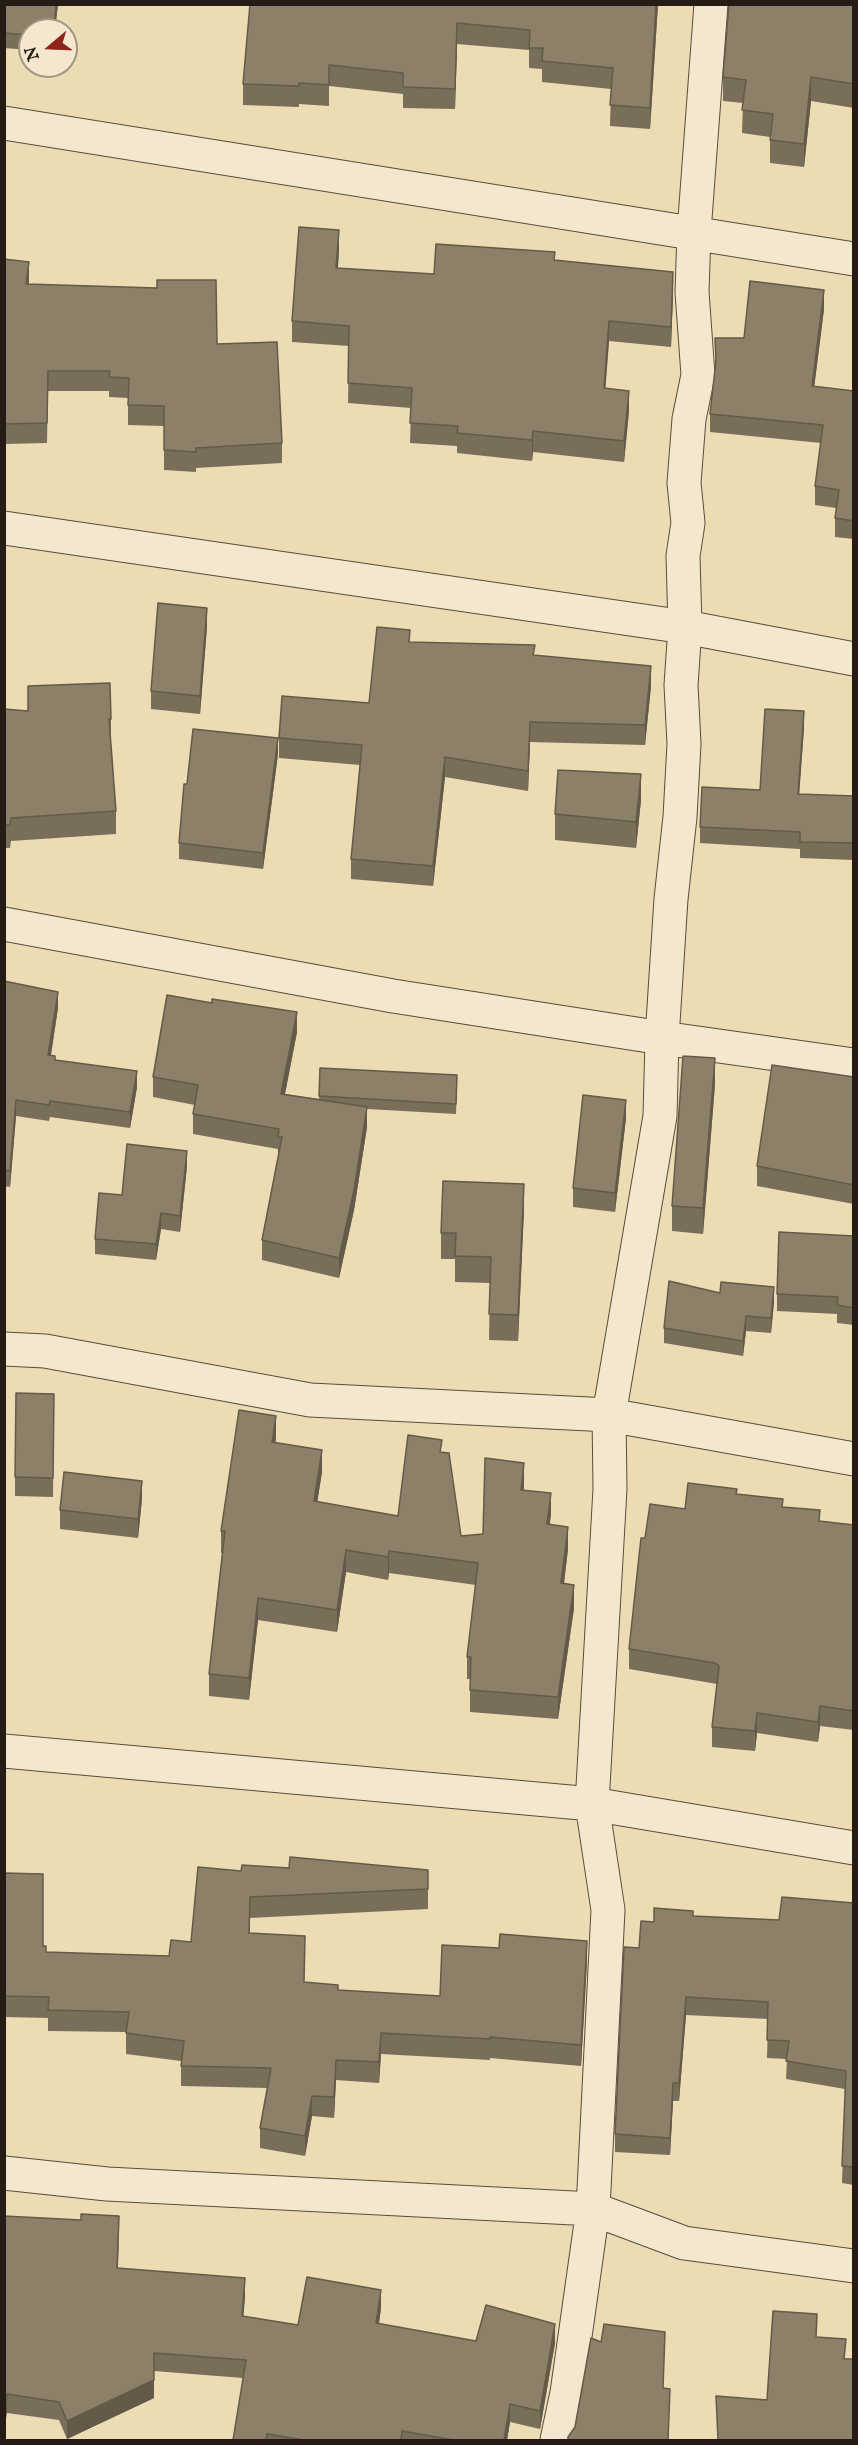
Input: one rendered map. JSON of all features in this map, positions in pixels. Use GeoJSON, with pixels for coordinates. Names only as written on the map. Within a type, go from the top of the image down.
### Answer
{"type":"FeatureCollection","features":[{"type":"Feature","properties":{"kind":"street"},"geometry":{"type":"LineString","coordinates":[[557,2440],[567,2393],[593,2209],[608,1910],[592,1804],[610,1489],[609,1415],[660,1116],[662,1038],[684,744],[681,685],[685,627],[683,556],[688,523],[684,483],[689,419],[698,375],[692,292],[694,232],[711,4]]}},
{"type":"Feature","properties":{"kind":"street"},"geometry":{"type":"LineString","coordinates":[[4,123],[854,259]]}},
{"type":"Feature","properties":{"kind":"street"},"geometry":{"type":"LineString","coordinates":[[4,528],[685,627],[854,659]]}},
{"type":"Feature","properties":{"kind":"street"},"geometry":{"type":"LineString","coordinates":[[4,924],[393,996],[854,1065]]}},
{"type":"Feature","properties":{"kind":"street"},"geometry":{"type":"LineString","coordinates":[[4,1349],[45,1351],[309,1400],[609,1415],[854,1459]]}},
{"type":"Feature","properties":{"kind":"street"},"geometry":{"type":"LineString","coordinates":[[4,1751],[592,1804],[854,1848]]}},
{"type":"Feature","properties":{"kind":"street"},"geometry":{"type":"LineString","coordinates":[[4,2173],[107,2184],[593,2209],[684,2243],[854,2266]]}},
{"type":"Feature","properties":{"kind":"building"},"geometry":{"type":"Polygon","coordinates":[[[4,4],[56,4],[55,18],[18,18],[18,34],[4,33],[4,4]]]}},
{"type":"Feature","properties":{"kind":"building"},"geometry":{"type":"Polygon","coordinates":[[[250,4],[656,4],[650,108],[610,105],[613,68],[542,61],[543,48],[529,48],[530,30],[457,23],[455,89],[403,87],[403,73],[329,65],[329,85],[243,84],[250,4]]]}},
{"type":"Feature","properties":{"kind":"building"},"geometry":{"type":"Polygon","coordinates":[[[729,4],[854,4],[854,84],[811,77],[804,144],[770,140],[773,114],[742,110],[746,80],[723,77],[729,4]]]}},
{"type":"Feature","properties":{"kind":"building"},"geometry":{"type":"Polygon","coordinates":[[[299,227],[339,230],[336,268],[434,274],[436,244],[555,252],[554,260],[673,272],[671,327],[609,321],[604,388],[629,391],[624,441],[533,431],[532,440],[457,433],[458,426],[410,423],[412,388],[348,383],[349,326],[292,321],[299,227]]]}},
{"type":"Feature","properties":{"kind":"building"},"geometry":{"type":"Polygon","coordinates":[[[4,259],[29,262],[26,284],[157,288],[157,280],[216,280],[217,344],[277,342],[282,443],[196,448],[196,452],[164,450],[164,406],[128,405],[129,378],[109,377],[110,371],[48,371],[47,423],[4,424],[4,259]]]}},
{"type":"Feature","properties":{"kind":"building"},"geometry":{"type":"Polygon","coordinates":[[[750,281],[824,290],[812,386],[854,391],[854,521],[835,518],[839,490],[815,486],[823,425],[710,414],[716,360],[715,338],[744,338],[750,281]]]}},
{"type":"Feature","properties":{"kind":"building"},"geometry":{"type":"Polygon","coordinates":[[[158,603],[207,608],[200,696],[151,691],[158,603]]]}},
{"type":"Feature","properties":{"kind":"building"},"geometry":{"type":"Polygon","coordinates":[[[377,627],[410,630],[409,642],[535,645],[533,655],[651,666],[645,725],[530,722],[528,771],[445,757],[433,866],[351,859],[362,745],[279,738],[282,696],[369,703],[377,627]]]}},
{"type":"Feature","properties":{"kind":"building"},"geometry":{"type":"Polygon","coordinates":[[[110,683],[111,719],[109,719],[116,811],[11,818],[10,825],[4,825],[4,709],[28,711],[28,686],[110,683]]]}},
{"type":"Feature","properties":{"kind":"building"},"geometry":{"type":"Polygon","coordinates":[[[765,709],[804,711],[798,794],[854,796],[854,843],[800,842],[800,832],[700,827],[702,787],[760,790],[765,709]]]}},
{"type":"Feature","properties":{"kind":"building"},"geometry":{"type":"Polygon","coordinates":[[[193,729],[278,738],[263,853],[179,843],[184,784],[187,784],[193,729]]]}},
{"type":"Feature","properties":{"kind":"building"},"geometry":{"type":"Polygon","coordinates":[[[558,770],[641,774],[636,822],[555,814],[558,770]]]}},
{"type":"Feature","properties":{"kind":"building"},"geometry":{"type":"Polygon","coordinates":[[[4,981],[58,992],[48,1055],[55,1056],[55,1060],[137,1071],[130,1112],[50,1101],[49,1105],[16,1100],[10,1171],[4,1170],[4,981]]]}},
{"type":"Feature","properties":{"kind":"building"},"geometry":{"type":"Polygon","coordinates":[[[167,995],[212,1003],[212,999],[297,1012],[281,1094],[367,1107],[354,1190],[339,1258],[262,1240],[282,1137],[278,1137],[279,1129],[193,1114],[198,1085],[153,1077],[167,995]]]}},
{"type":"Feature","properties":{"kind":"building"},"geometry":{"type":"Polygon","coordinates":[[[683,1056],[715,1058],[703,1208],[672,1206],[683,1056]]]}},
{"type":"Feature","properties":{"kind":"building"},"geometry":{"type":"Polygon","coordinates":[[[772,1065],[854,1077],[854,1185],[757,1166],[772,1065]]]}},
{"type":"Feature","properties":{"kind":"building"},"geometry":{"type":"Polygon","coordinates":[[[320,1068],[457,1075],[456,1104],[319,1096],[320,1068]]]}},
{"type":"Feature","properties":{"kind":"building"},"geometry":{"type":"Polygon","coordinates":[[[583,1095],[626,1100],[615,1193],[573,1188],[583,1095]]]}},
{"type":"Feature","properties":{"kind":"building"},"geometry":{"type":"Polygon","coordinates":[[[127,1144],[187,1151],[180,1216],[161,1213],[156,1244],[95,1239],[99,1193],[122,1195],[127,1144]]]}},
{"type":"Feature","properties":{"kind":"building"},"geometry":{"type":"Polygon","coordinates":[[[443,1181],[524,1184],[518,1315],[489,1314],[491,1257],[455,1256],[456,1233],[441,1233],[443,1181]]]}},
{"type":"Feature","properties":{"kind":"building"},"geometry":{"type":"Polygon","coordinates":[[[779,1232],[854,1236],[854,1308],[837,1305],[838,1297],[777,1294],[779,1232]]]}},
{"type":"Feature","properties":{"kind":"building"},"geometry":{"type":"Polygon","coordinates":[[[669,1281],[720,1293],[721,1282],[774,1287],[771,1318],[746,1316],[743,1341],[664,1328],[669,1281]]]}},
{"type":"Feature","properties":{"kind":"building"},"geometry":{"type":"Polygon","coordinates":[[[16,1393],[54,1394],[53,1478],[15,1477],[16,1393]]]}},
{"type":"Feature","properties":{"kind":"building"},"geometry":{"type":"Polygon","coordinates":[[[239,1410],[276,1416],[272,1442],[322,1450],[314,1501],[398,1516],[408,1435],[442,1440],[440,1452],[449,1453],[461,1536],[483,1534],[485,1458],[524,1463],[521,1490],[551,1493],[547,1524],[568,1527],[561,1583],[574,1585],[558,1697],[470,1690],[471,1657],[467,1657],[478,1563],[389,1551],[388,1557],[346,1550],[337,1610],[258,1598],[249,1678],[209,1674],[225,1531],[221,1531],[239,1410]]]}},
{"type":"Feature","properties":{"kind":"building"},"geometry":{"type":"Polygon","coordinates":[[[64,1472],[142,1481],[138,1519],[60,1510],[64,1472]]]}},
{"type":"Feature","properties":{"kind":"building"},"geometry":{"type":"Polygon","coordinates":[[[688,1483],[737,1489],[736,1494],[783,1499],[782,1507],[820,1510],[819,1521],[854,1525],[854,1711],[820,1706],[818,1722],[757,1713],[755,1731],[712,1727],[719,1666],[715,1663],[629,1649],[641,1538],[645,1538],[650,1504],[685,1509],[688,1483]]]}},
{"type":"Feature","properties":{"kind":"building"},"geometry":{"type":"Polygon","coordinates":[[[290,1857],[428,1870],[428,1889],[250,1897],[249,1933],[305,1936],[304,1982],[338,1985],[338,1990],[440,1996],[442,1945],[499,1948],[500,1934],[587,1941],[581,2045],[490,2037],[490,2039],[381,2033],[379,2062],[336,2060],[334,2097],[312,2096],[305,2136],[260,2128],[271,2068],[181,2066],[184,2041],[126,2033],[129,2012],[48,2010],[49,1997],[4,1996],[4,1873],[43,1874],[43,1946],[46,1946],[46,1952],[169,1956],[171,1940],[191,1942],[198,1867],[241,1871],[242,1865],[289,1868],[290,1857]]]}},
{"type":"Feature","properties":{"kind":"building"},"geometry":{"type":"Polygon","coordinates":[[[782,1897],[854,1903],[854,2167],[842,2166],[846,2071],[786,2061],[789,2041],[767,2040],[768,2002],[686,1997],[679,2083],[673,2083],[670,2138],[615,2134],[624,1947],[639,1948],[641,1921],[654,1922],[654,1908],[693,1911],[693,1916],[779,1920],[782,1897]]]}},
{"type":"Feature","properties":{"kind":"building"},"geometry":{"type":"Polygon","coordinates":[[[81,2214],[119,2216],[117,2268],[245,2278],[242,2316],[298,2325],[307,2277],[381,2290],[376,2323],[476,2341],[486,2305],[555,2324],[540,2411],[510,2404],[504,2440],[454,2440],[402,2431],[401,2440],[304,2440],[267,2434],[266,2440],[233,2440],[246,2360],[154,2353],[154,2380],[67,2421],[59,2402],[7,2394],[4,2412],[4,2216],[81,2220],[81,2214]]]}},
{"type":"Feature","properties":{"kind":"building"},"geometry":{"type":"Polygon","coordinates":[[[773,2311],[817,2314],[816,2337],[846,2339],[844,2359],[854,2359],[854,2440],[718,2440],[716,2396],[767,2400],[773,2311]]]}},
{"type":"Feature","properties":{"kind":"building"},"geometry":{"type":"Polygon","coordinates":[[[604,2324],[665,2332],[663,2388],[670,2389],[668,2440],[568,2440],[575,2427],[591,2338],[601,2342],[604,2324]]]}}]}
